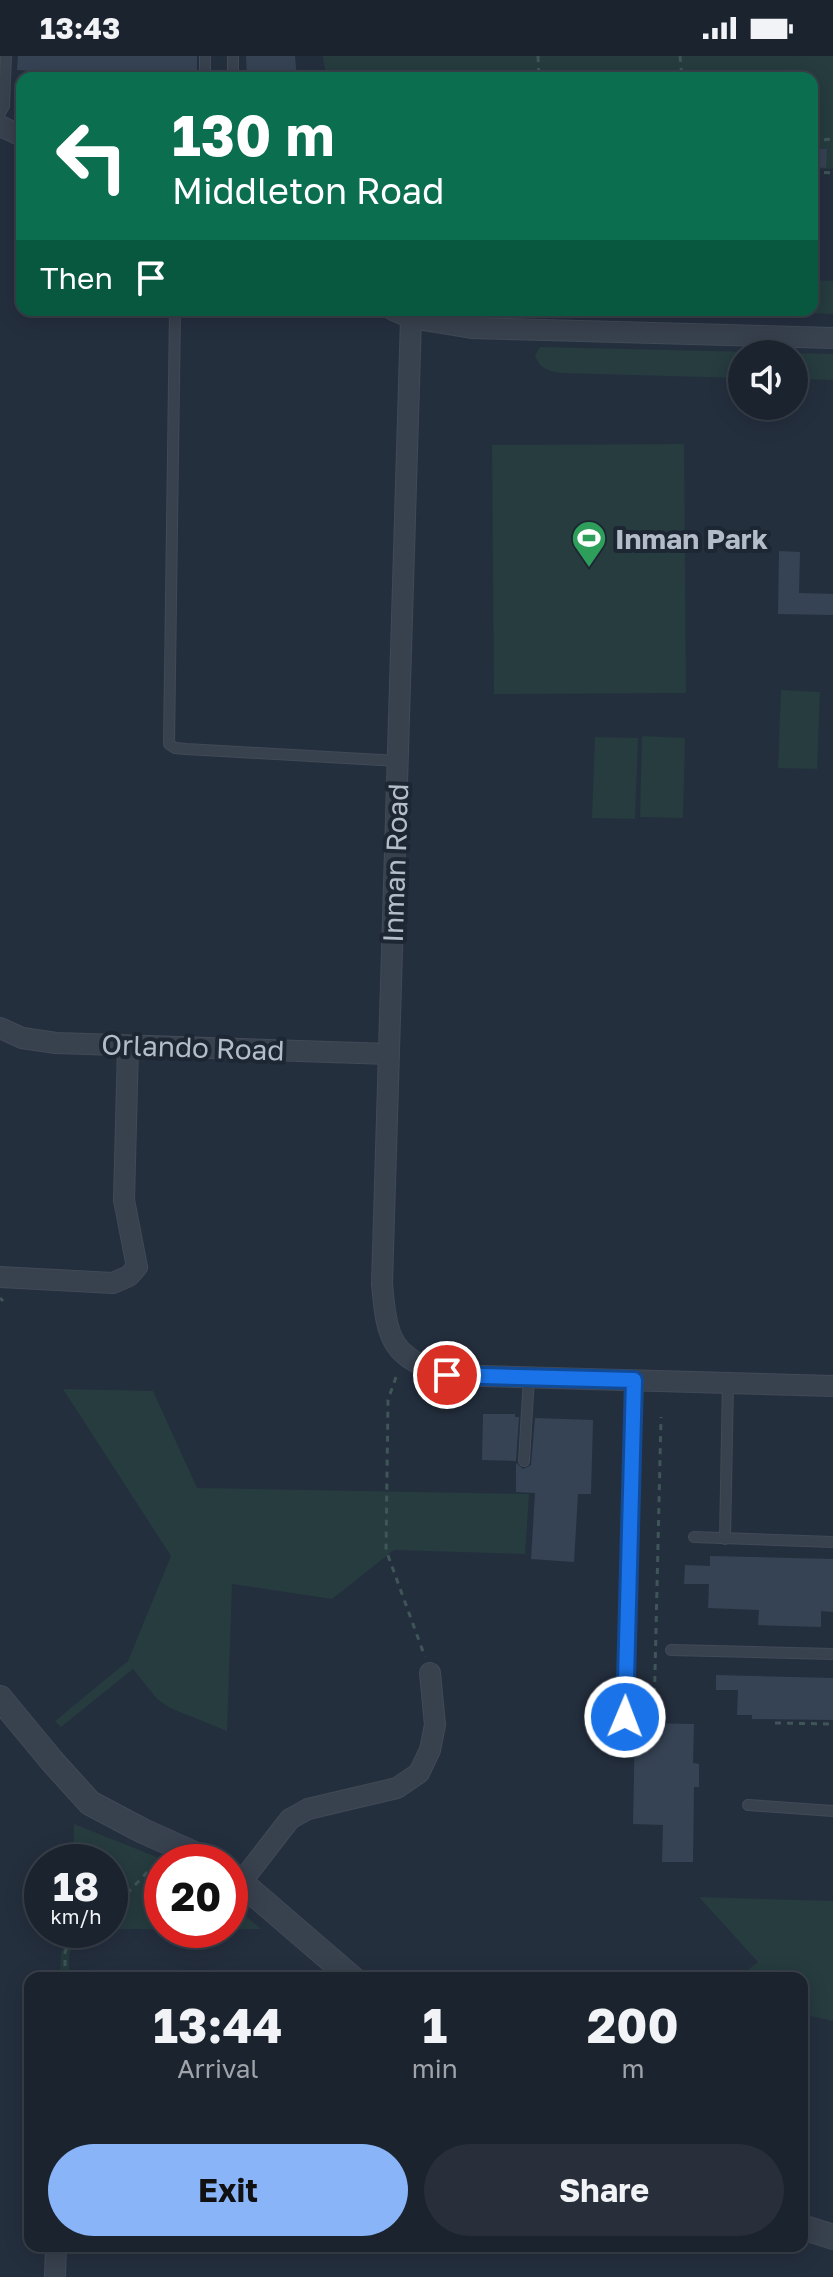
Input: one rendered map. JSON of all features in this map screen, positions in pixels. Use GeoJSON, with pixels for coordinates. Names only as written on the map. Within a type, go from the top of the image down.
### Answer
{"type":"FeatureCollection","features":[{"type":"Feature","properties":{"kind":"street","name":"Inman Road"},"geometry":{"type":"LineString","coordinates":[[402,316],[398,761],[382,1284],[386,1323],[392,1340],[420,1366],[447,1375],[529,1377]]}},
{"type":"Feature","properties":{"kind":"street"},"geometry":{"type":"LineString","coordinates":[[412,316],[472,328],[833,338]]}},
{"type":"Feature","properties":{"kind":"street","name":"Orlando Road"},"geometry":{"type":"LineString","coordinates":[[0,1028],[22,1038],[56,1043],[389,1054]]}},
{"type":"Feature","properties":{"kind":"street"},"geometry":{"type":"LineString","coordinates":[[0,1277],[113,1283],[129,1276],[137,1267],[124,1200],[128,1046]]}},
{"type":"Feature","properties":{"kind":"street"},"geometry":{"type":"LineString","coordinates":[[529,1377],[833,1386]]}},
{"type":"Feature","properties":{"kind":"street"},"geometry":{"type":"LineString","coordinates":[[248,1864],[290,1819],[308,1809],[397,1788],[419,1773],[430,1750],[435,1725],[430,1673]]}},
{"type":"Feature","properties":{"kind":"street"},"geometry":{"type":"LineString","coordinates":[[0,1698],[90,1803],[172,1844]]}},
{"type":"Feature","properties":{"kind":"street"},"geometry":{"type":"LineString","coordinates":[[248,1887],[345,1972]]}},
{"type":"Feature","properties":{"kind":"street"},"geometry":{"type":"LineString","coordinates":[[808,2229],[833,2237]]}},
{"type":"Feature","properties":{"kind":"street"},"geometry":{"type":"LineString","coordinates":[[55,2277],[56,2252]]}},
{"type":"Feature","properties":{"kind":"lane"},"geometry":{"type":"LineString","coordinates":[[0,113],[4,106],[6,56]]}},
{"type":"Feature","properties":{"kind":"lane"},"geometry":{"type":"LineString","coordinates":[[175,316],[169,744],[186,749],[398,761]]}},
{"type":"Feature","properties":{"kind":"lane"},"geometry":{"type":"LineString","coordinates":[[524,1461],[529,1377]]}},
{"type":"Feature","properties":{"kind":"lane"},"geometry":{"type":"LineString","coordinates":[[629,1716],[634,1380]]}},
{"type":"Feature","properties":{"kind":"lane"},"geometry":{"type":"LineString","coordinates":[[725,1539],[728,1382]]}},
{"type":"Feature","properties":{"kind":"lane"},"geometry":{"type":"LineString","coordinates":[[694,1537],[833,1542]]}},
{"type":"Feature","properties":{"kind":"lane"},"geometry":{"type":"LineString","coordinates":[[671,1650],[833,1654]]}},
{"type":"Feature","properties":{"kind":"lane"},"geometry":{"type":"LineString","coordinates":[[748,1805],[833,1811]]}},
{"type":"Feature","properties":{"kind":"path"},"geometry":{"type":"LineString","coordinates":[[396,1377],[388,1400],[386,1550],[430,1673]]}},
{"type":"Feature","properties":{"kind":"path"},"geometry":{"type":"LineString","coordinates":[[629,1716],[654,1715],[661,1417]]}},
{"type":"Feature","properties":{"kind":"path"},"geometry":{"type":"LineString","coordinates":[[775,1723],[833,1724]]}},
{"type":"Feature","properties":{"kind":"path"},"geometry":{"type":"LineString","coordinates":[[128,1892],[144,1875]]}},
{"type":"Feature","properties":{"kind":"path"},"geometry":{"type":"LineString","coordinates":[[65,1972],[67,1948]]}},
{"type":"Feature","properties":{"kind":"green space"},"geometry":{"type":"Polygon","coordinates":[[[323,56],[833,56],[833,169],[818,168],[818,72],[325,72],[323,56]]]}},
{"type":"Feature","properties":{"kind":"green space"},"geometry":{"type":"Polygon","coordinates":[[[818,280],[833,281],[833,314],[818,314],[818,280]]]}},
{"type":"Feature","properties":{"kind":"green space"},"geometry":{"type":"Polygon","coordinates":[[[540,347],[728,351],[728,378],[560,373],[542,366],[535,355],[540,347]]]}},
{"type":"Feature","properties":{"kind":"green space"},"geometry":{"type":"Polygon","coordinates":[[[808,353],[833,354],[833,380],[808,379],[808,353]]]}},
{"type":"Feature","properties":{"kind":"green space","name":"Inman Park"},"geometry":{"type":"Polygon","coordinates":[[[684,444],[686,693],[494,694],[492,445],[684,444]]]}},
{"type":"Feature","properties":{"kind":"green space"},"geometry":{"type":"Polygon","coordinates":[[[781,690],[820,692],[817,769],[778,768],[781,690]]]}},
{"type":"Feature","properties":{"kind":"green space"},"geometry":{"type":"Polygon","coordinates":[[[642,736],[685,738],[683,818],[640,817],[642,736]]]}},
{"type":"Feature","properties":{"kind":"green space"},"geometry":{"type":"Polygon","coordinates":[[[595,737],[638,738],[635,819],[592,818],[595,737]]]}},
{"type":"Feature","properties":{"kind":"green space"},"geometry":{"type":"Polygon","coordinates":[[[63,1389],[153,1391],[197,1488],[529,1494],[525,1554],[394,1550],[332,1599],[232,1584],[227,1731],[170,1708],[157,1699],[133,1669],[61,1727],[55,1721],[128,1661],[171,1556],[63,1389]]]}},
{"type":"Feature","properties":{"kind":"green space"},"geometry":{"type":"Polygon","coordinates":[[[74,1824],[124,1844],[73,1844],[74,1824]]]}},
{"type":"Feature","properties":{"kind":"green space"},"geometry":{"type":"Polygon","coordinates":[[[128,1846],[144,1852],[144,1929],[128,1929],[128,1846]]]}},
{"type":"Feature","properties":{"kind":"green space"},"geometry":{"type":"Polygon","coordinates":[[[699,1897],[833,1901],[833,2021],[808,2015],[808,1972],[745,1972],[758,1962],[699,1897]]]}},
{"type":"Feature","properties":{"kind":"green space"},"geometry":{"type":"Polygon","coordinates":[[[248,1918],[261,1929],[248,1929],[248,1918]]]}},
{"type":"Feature","properties":{"kind":"green space"},"geometry":{"type":"Polygon","coordinates":[[[63,1948],[72,1948],[69,1972],[60,1972],[63,1948]]]}},
{"type":"Feature","properties":{"kind":"building"},"geometry":{"type":"Polygon","coordinates":[[[18,56],[197,56],[197,72],[17,70],[18,56]]]}},
{"type":"Feature","properties":{"kind":"building"},"geometry":{"type":"Polygon","coordinates":[[[246,56],[295,56],[296,72],[247,72],[246,56]]]}},
{"type":"Feature","properties":{"kind":"building"},"geometry":{"type":"Polygon","coordinates":[[[818,149],[827,149],[826,168],[818,167],[818,149]]]}},
{"type":"Feature","properties":{"kind":"building"},"geometry":{"type":"Polygon","coordinates":[[[779,551],[800,552],[799,593],[833,594],[833,615],[778,614],[779,551]]]}},
{"type":"Feature","properties":{"kind":"building"},"geometry":{"type":"Polygon","coordinates":[[[483,1414],[515,1414],[519,1417],[516,1461],[482,1460],[483,1414]]]}},
{"type":"Feature","properties":{"kind":"building"},"geometry":{"type":"Polygon","coordinates":[[[535,1418],[593,1420],[591,1494],[578,1494],[574,1562],[531,1559],[535,1493],[516,1492],[516,1463],[523,1469],[531,1465],[535,1418]]]}},
{"type":"Feature","properties":{"kind":"building"},"geometry":{"type":"Polygon","coordinates":[[[710,1556],[833,1559],[833,1612],[821,1611],[821,1627],[758,1625],[759,1610],[708,1608],[709,1584],[684,1584],[685,1565],[710,1566],[710,1556]]]}},
{"type":"Feature","properties":{"kind":"building"},"geometry":{"type":"Polygon","coordinates":[[[716,1675],[833,1678],[833,1720],[752,1719],[752,1715],[737,1715],[738,1690],[716,1690],[716,1675]]]}},
{"type":"Feature","properties":{"kind":"building"},"geometry":{"type":"Polygon","coordinates":[[[635,1723],[694,1724],[693,1763],[699,1764],[699,1787],[694,1787],[693,1862],[662,1862],[663,1825],[633,1824],[635,1723]]]}},
{"type":"Feature","properties":{"kind":"place","name":"Inman Park"},"geometry":{"type":"Point","coordinates":[589,569]}},
{"type":"Feature","properties":{"kind":"route"},"geometry":{"type":"LineString","coordinates":[[447,1375],[634,1380],[625,1717]]}}]}
